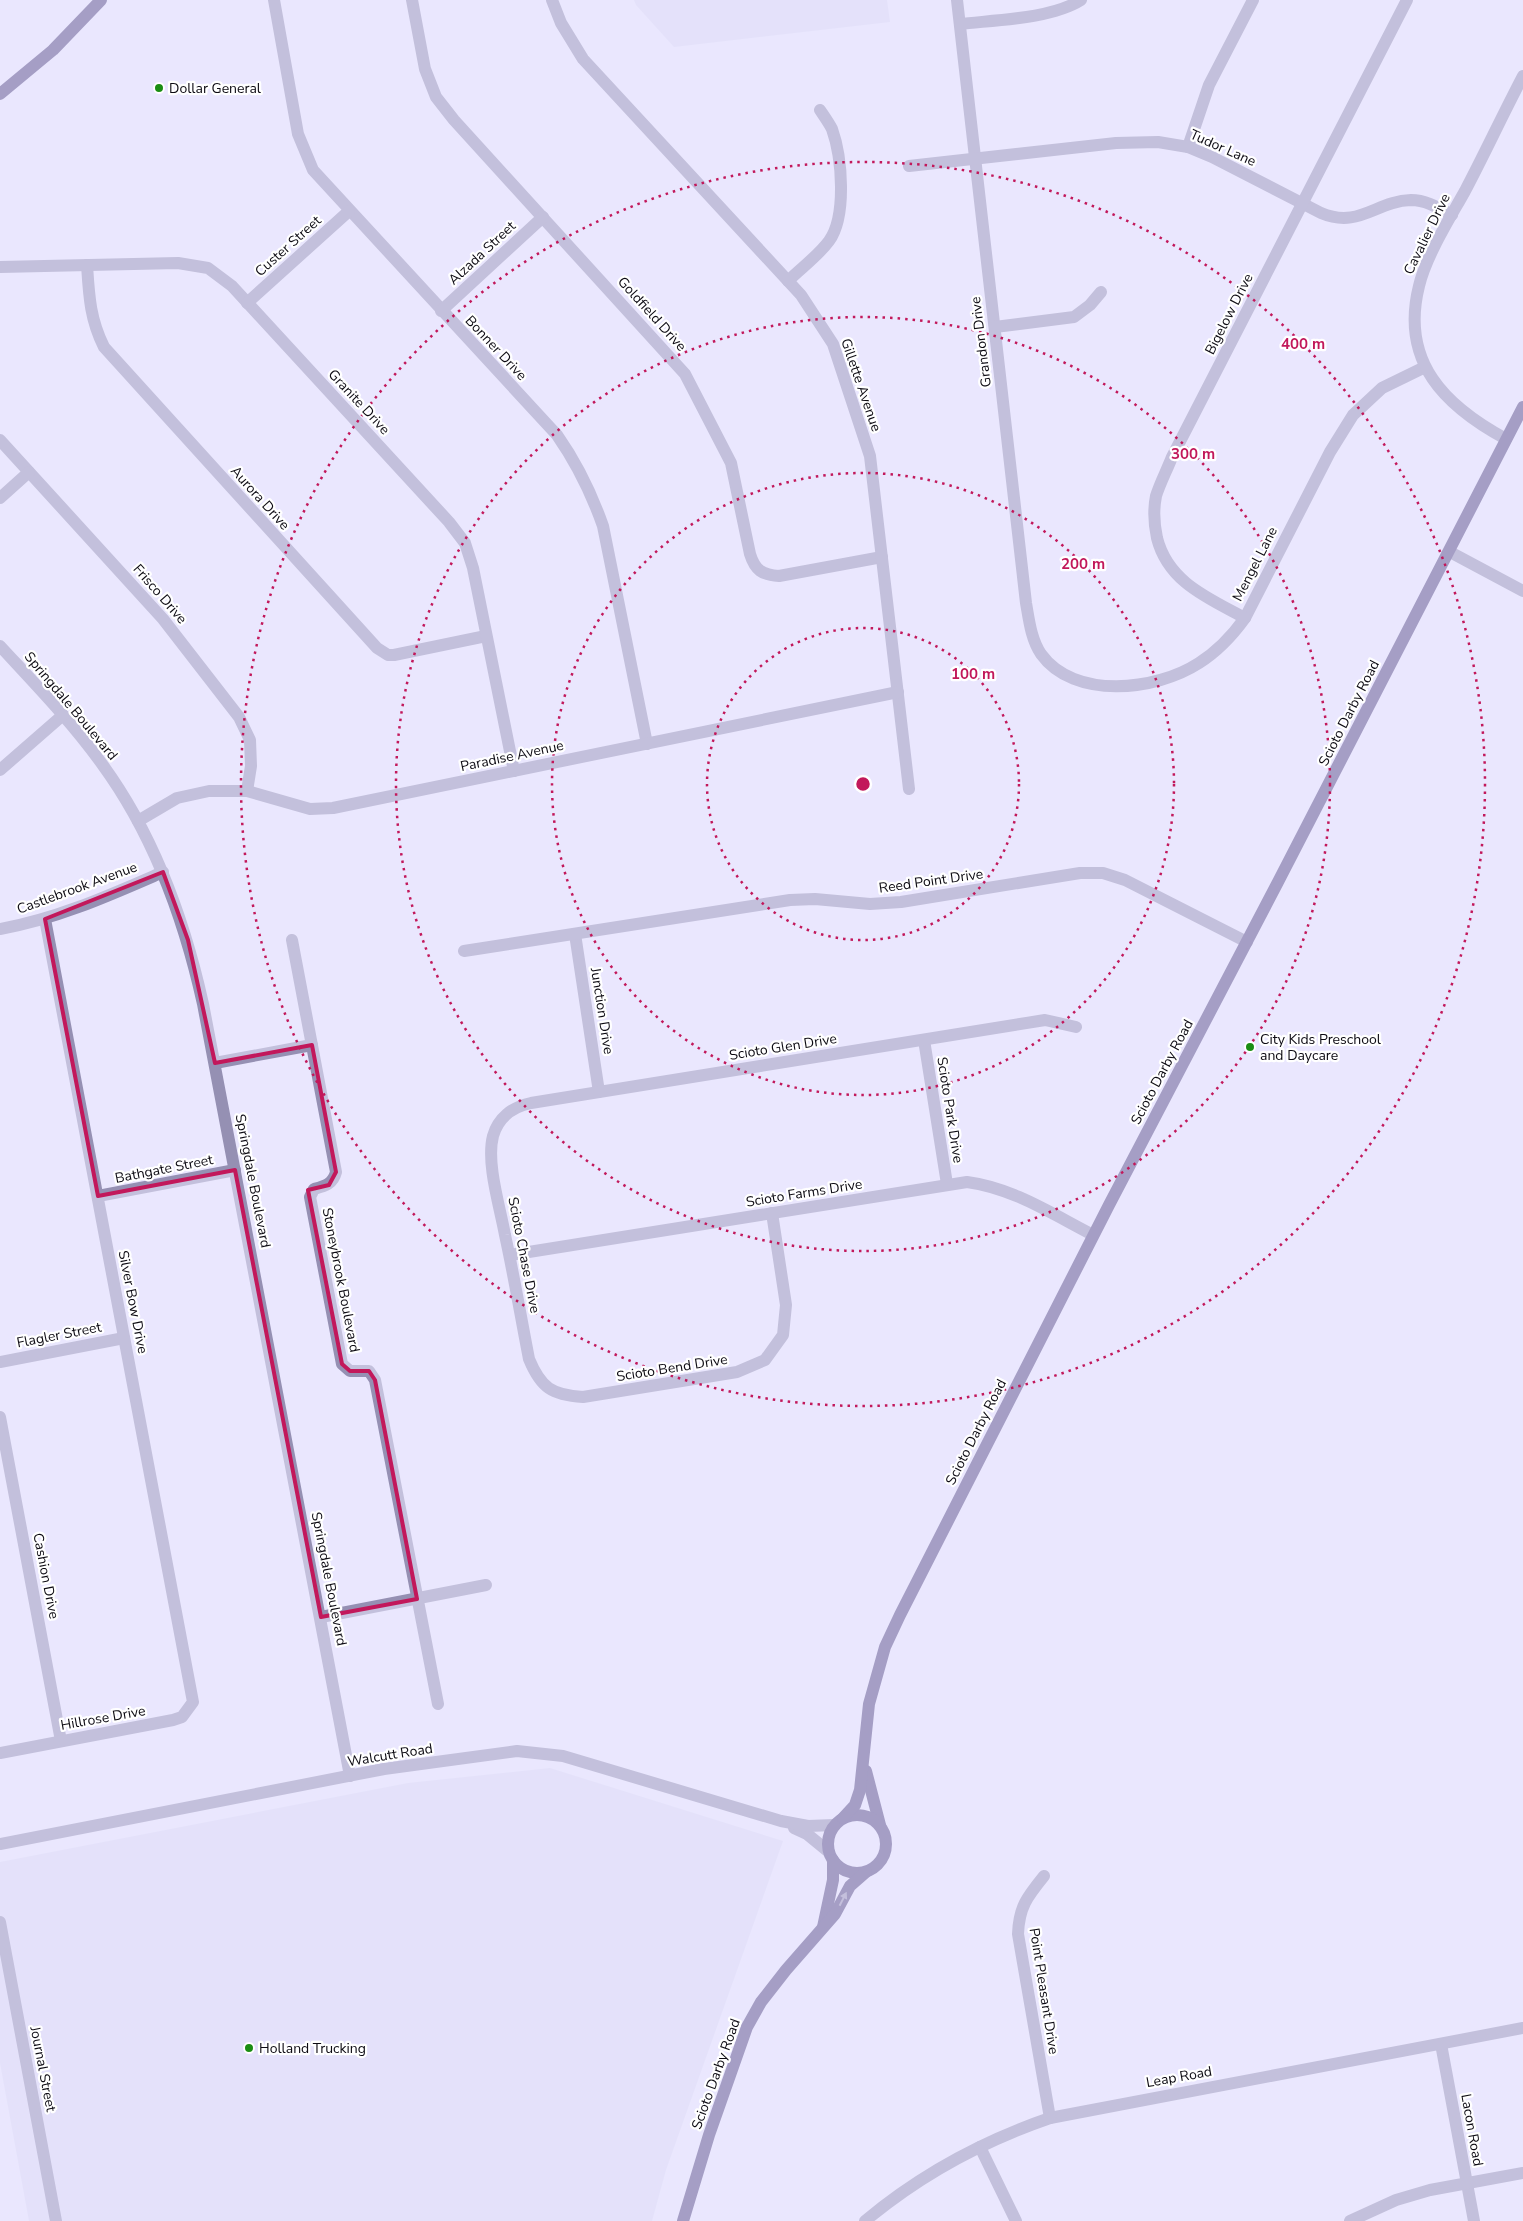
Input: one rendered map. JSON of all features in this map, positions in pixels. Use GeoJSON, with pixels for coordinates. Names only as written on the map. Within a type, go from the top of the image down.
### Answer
{"type":"FeatureCollection","features":[{"type":"Feature","properties":{"kind":"main road"},"geometry":{"type":"LineString","coordinates":[[0,94],[54,50],[101,0]]}},
{"type":"Feature","properties":{"kind":"main road","name":"Scioto Darby Road"},"geometry":{"type":"LineString","coordinates":[[839,1821],[855,1805],[860,1790],[869,1704],[886,1647],[900,1615],[1093,1235],[1450,552],[1523,407]]}},
{"type":"Feature","properties":{"kind":"main road","name":"Scioto Darby Road"},"geometry":{"type":"LineString","coordinates":[[864,1763],[880,1825]]}},
{"type":"Feature","properties":{"kind":"main road"},"geometry":{"type":"LineString","coordinates":[[852,1815],[862,1815],[872,1818],[880,1825],[885,1834],[887,1844],[885,1854],[874,1868],[866,1872],[848,1871],[831,1856],[828,1842],[830,1834],[839,1821],[852,1815]]}},
{"type":"Feature","properties":{"kind":"main road","name":"Scioto Darby Road"},"geometry":{"type":"LineString","coordinates":[[822,1929],[833,1880],[831,1856]]}},
{"type":"Feature","properties":{"kind":"main road","name":"Scioto Darby Road"},"geometry":{"type":"LineString","coordinates":[[684,2221],[709,2135],[747,2027],[766,1996],[835,1914],[850,1886],[866,1872]]}},
{"type":"Feature","properties":{"kind":"street","name":"Bonner Drive"},"geometry":{"type":"LineString","coordinates":[[274,0],[298,134],[312,170],[557,435],[576,462],[603,526],[647,744]]}},
{"type":"Feature","properties":{"kind":"street","name":"Goldfield Drive"},"geometry":{"type":"LineString","coordinates":[[412,0],[425,68],[436,96],[454,120],[685,374],[731,463],[754,567],[766,575],[779,576],[882,557]]}},
{"type":"Feature","properties":{"kind":"street","name":"Gillette Avenue"},"geometry":{"type":"LineString","coordinates":[[552,0],[561,23],[583,59],[801,295],[833,344],[870,456],[909,789]]}},
{"type":"Feature","properties":{"kind":"street","name":"Grandon Drive"},"geometry":{"type":"LineString","coordinates":[[957,0],[1030,626],[1040,653],[1058,672]]}},
{"type":"Feature","properties":{"kind":"street"},"geometry":{"type":"LineString","coordinates":[[960,24],[1052,13],[1072,6],[1080,0]]}},
{"type":"Feature","properties":{"kind":"street"},"geometry":{"type":"LineString","coordinates":[[1188,147],[1209,84],[1253,0]]}},
{"type":"Feature","properties":{"kind":"street","name":"Bigelow Drive"},"geometry":{"type":"LineString","coordinates":[[1245,618],[1200,594],[1173,572],[1159,545],[1154,512],[1157,495],[1172,457],[1407,0]]}},
{"type":"Feature","properties":{"kind":"street","name":"Cavalier Drive"},"geometry":{"type":"LineString","coordinates":[[1506,439],[1484,427],[1446,397],[1436,385],[1425,367],[1418,344],[1415,323],[1418,292],[1433,251],[1523,76]]}},
{"type":"Feature","properties":{"kind":"street"},"geometry":{"type":"LineString","coordinates":[[788,281],[829,241],[837,226],[840,210],[841,190],[836,144],[832,128],[820,110]]}},
{"type":"Feature","properties":{"kind":"street","name":"Tudor Lane"},"geometry":{"type":"LineString","coordinates":[[909,166],[1140,141],[1188,147],[1303,202],[1321,213],[1339,219],[1351,218],[1410,200],[1432,204],[1452,215]]}},
{"type":"Feature","properties":{"kind":"street","name":"Custer Street"},"geometry":{"type":"LineString","coordinates":[[247,303],[349,210]]}},
{"type":"Feature","properties":{"kind":"street","name":"Alzada Street"},"geometry":{"type":"LineString","coordinates":[[441,311],[543,217]]}},
{"type":"Feature","properties":{"kind":"street","name":"Granite Drive"},"geometry":{"type":"LineString","coordinates":[[0,267],[178,263],[208,268],[232,286],[449,522],[465,543],[473,568],[514,771]]}},
{"type":"Feature","properties":{"kind":"street","name":"Aurora Drive"},"geometry":{"type":"LineString","coordinates":[[87,265],[89,300],[94,327],[104,347],[378,648],[388,655],[400,654],[486,636]]}},
{"type":"Feature","properties":{"kind":"street"},"geometry":{"type":"LineString","coordinates":[[995,327],[1074,317],[1090,305],[1101,292]]}},
{"type":"Feature","properties":{"kind":"street","name":"Mengel Lane"},"geometry":{"type":"LineString","coordinates":[[1058,672],[1084,684],[1100,687],[1157,680],[1197,664],[1216,651],[1234,633],[1245,618],[1330,452],[1353,416],[1382,388],[1425,367]]}},
{"type":"Feature","properties":{"kind":"street","name":"Frisco Drive"},"geometry":{"type":"LineString","coordinates":[[0,440],[163,619],[239,716],[250,740],[251,766],[247,791]]}},
{"type":"Feature","properties":{"kind":"street"},"geometry":{"type":"LineString","coordinates":[[0,498],[29,472]]}},
{"type":"Feature","properties":{"kind":"street"},"geometry":{"type":"LineString","coordinates":[[1450,552],[1523,592]]}},
{"type":"Feature","properties":{"kind":"street","name":"Springdale Boulevard"},"geometry":{"type":"LineString","coordinates":[[0,646],[63,715],[102,764],[138,821],[163,872],[188,940],[215,1063],[350,1776]]}},
{"type":"Feature","properties":{"kind":"street","name":"Paradise Avenue"},"geometry":{"type":"LineString","coordinates":[[138,821],[177,798],[209,791],[247,791],[310,809],[333,808],[898,692]]}},
{"type":"Feature","properties":{"kind":"street"},"geometry":{"type":"LineString","coordinates":[[0,770],[63,715]]}},
{"type":"Feature","properties":{"kind":"street","name":"Castlebrook Avenue"},"geometry":{"type":"LineString","coordinates":[[0,930],[45,919],[163,872]]}},
{"type":"Feature","properties":{"kind":"street","name":"Reed Point Drive"},"geometry":{"type":"LineString","coordinates":[[464,951],[790,900],[815,899],[870,904],[901,902],[1080,873],[1103,873],[1125,880],[1247,942]]}},
{"type":"Feature","properties":{"kind":"street","name":"Silver Bow Drive"},"geometry":{"type":"LineString","coordinates":[[45,919],[192,1692]]}},
{"type":"Feature","properties":{"kind":"street","name":"Junction Drive"},"geometry":{"type":"LineString","coordinates":[[575,934],[599,1092]]}},
{"type":"Feature","properties":{"kind":"street","name":"Stoneybrook Boulevard"},"geometry":{"type":"LineString","coordinates":[[292,940],[336,1172],[334,1179],[329,1185],[314,1189],[310,1197],[342,1364],[350,1371],[369,1371],[376,1380],[438,1704]]}},
{"type":"Feature","properties":{"kind":"street","name":"Scioto Glen Drive"},"geometry":{"type":"LineString","coordinates":[[500,1122],[513,1109],[523,1104],[1045,1020],[1076,1027]]}},
{"type":"Feature","properties":{"kind":"street","name":"Scioto Park Drive"},"geometry":{"type":"LineString","coordinates":[[924,1040],[947,1184]]}},
{"type":"Feature","properties":{"kind":"street"},"geometry":{"type":"LineString","coordinates":[[215,1063],[312,1045]]}},
{"type":"Feature","properties":{"kind":"street","name":"Scioto Chase Drive"},"geometry":{"type":"LineString","coordinates":[[500,1122],[493,1134],[491,1147],[495,1182],[529,1359],[536,1376],[548,1389]]}},
{"type":"Feature","properties":{"kind":"street","name":"Bathgate Street"},"geometry":{"type":"LineString","coordinates":[[98,1196],[235,1170]]}},
{"type":"Feature","properties":{"kind":"street","name":"Scioto Farms Drive"},"geometry":{"type":"LineString","coordinates":[[510,1255],[966,1182],[982,1184],[1012,1193],[1093,1235]]}},
{"type":"Feature","properties":{"kind":"street","name":"Scioto Bend Drive"},"geometry":{"type":"LineString","coordinates":[[548,1389],[565,1396],[583,1397],[738,1372],[765,1360],[783,1335],[786,1305],[772,1214]]}},
{"type":"Feature","properties":{"kind":"street","name":"Flagler Street"},"geometry":{"type":"LineString","coordinates":[[0,1362],[124,1338]]}},
{"type":"Feature","properties":{"kind":"street","name":"Cashion Drive"},"geometry":{"type":"LineString","coordinates":[[0,1417],[61,1741]]}},
{"type":"Feature","properties":{"kind":"street"},"geometry":{"type":"LineString","coordinates":[[321,1617],[486,1585]]}},
{"type":"Feature","properties":{"kind":"street","name":"Hillrose Drive"},"geometry":{"type":"LineString","coordinates":[[0,1753],[182,1717],[193,1702],[192,1692]]}},
{"type":"Feature","properties":{"kind":"street","name":"Walcutt Road"},"geometry":{"type":"LineString","coordinates":[[0,1844],[350,1776],[517,1751],[541,1752],[576,1760],[781,1821],[808,1826],[839,1821]]}},
{"type":"Feature","properties":{"kind":"street","name":"Walcutt Road"},"geometry":{"type":"LineString","coordinates":[[781,1821],[807,1834],[831,1856]]}},
{"type":"Feature","properties":{"kind":"street","name":"Point Pleasant Drive"},"geometry":{"type":"LineString","coordinates":[[1044,1876],[1026,1898],[1018,1915],[1018,1934],[1050,2118]]}},
{"type":"Feature","properties":{"kind":"street","name":"Journal Street"},"geometry":{"type":"LineString","coordinates":[[0,1922],[56,2221]]}},
{"type":"Feature","properties":{"kind":"street","name":"Leap Road"},"geometry":{"type":"LineString","coordinates":[[865,2221],[921,2178],[1004,2135],[1050,2118],[1523,2028]]}},
{"type":"Feature","properties":{"kind":"street","name":"Lacon Road"},"geometry":{"type":"LineString","coordinates":[[1441,2044],[1474,2221]]}},
{"type":"Feature","properties":{"kind":"street"},"geometry":{"type":"LineString","coordinates":[[980,2147],[1016,2221]]}},
{"type":"Feature","properties":{"kind":"street"},"geometry":{"type":"LineString","coordinates":[[1350,2221],[1396,2200],[1430,2190],[1523,2173]]}},
{"type":"Feature","properties":{"kind":"highlighted area"},"geometry":{"type":"Polygon","coordinates":[[[163,872],[188,940],[215,1063],[312,1045],[336,1172],[329,1185],[308,1190],[342,1364],[350,1371],[369,1371],[375,1380],[417,1599],[321,1617],[235,1170],[98,1196],[45,919],[163,872]]]}},
{"type":"Feature","properties":{"kind":"shaded area"},"geometry":{"type":"Polygon","coordinates":[[[634,0],[887,0],[890,22],[674,47],[636,5],[634,0]]]}},
{"type":"Feature","properties":{"kind":"shaded area"},"geometry":{"type":"Polygon","coordinates":[[[550,1768],[783,1841],[666,2170],[652,2221],[29,2221],[0,2063],[0,1862],[408,1783],[550,1768]]]}},
{"type":"Feature","properties":{"kind":"place","name":"Dollar General"},"geometry":{"type":"Point","coordinates":[159,88]}},
{"type":"Feature","properties":{"kind":"place","name":"City Kids Preschool and Daycare"},"geometry":{"type":"Point","coordinates":[1250,1047]}},
{"type":"Feature","properties":{"kind":"place","name":"Holland Trucking"},"geometry":{"type":"Point","coordinates":[249,2048]}}]}
